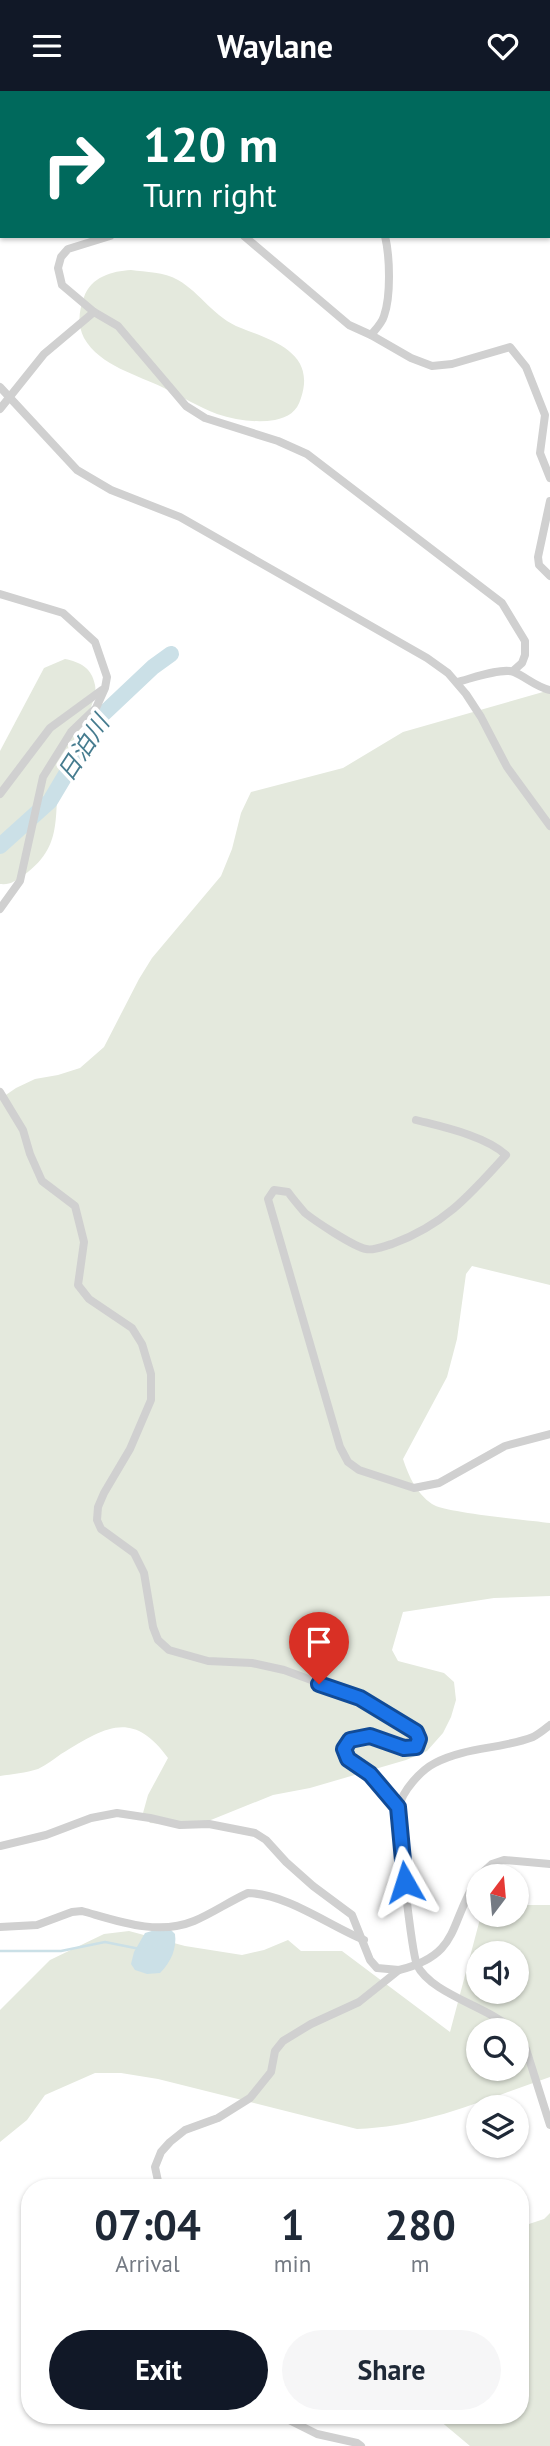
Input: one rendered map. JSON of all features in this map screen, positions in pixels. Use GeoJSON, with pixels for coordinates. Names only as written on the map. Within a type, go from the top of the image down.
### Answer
{"type":"FeatureCollection","features":[{"type":"Feature","properties":{"kind":"street"},"geometry":{"type":"LineString","coordinates":[[104,238],[68,249],[61,257],[58,268],[62,285],[94,312],[118,326],[186,406],[205,418],[278,441],[307,454],[502,603],[525,641],[522,663],[513,671]]}},
{"type":"Feature","properties":{"kind":"street"},"geometry":{"type":"LineString","coordinates":[[246,238],[349,325],[411,358],[432,366],[452,364],[510,347],[526,367],[545,415],[541,453],[550,478]]}},
{"type":"Feature","properties":{"kind":"street"},"geometry":{"type":"LineString","coordinates":[[371,335],[384,316],[388,297],[385,238]]}},
{"type":"Feature","properties":{"kind":"street"},"geometry":{"type":"LineString","coordinates":[[0,409],[44,354],[94,312]]}},
{"type":"Feature","properties":{"kind":"street"},"geometry":{"type":"LineString","coordinates":[[0,387],[77,470],[111,490],[180,517],[449,673],[481,717],[507,767],[550,826]]}},
{"type":"Feature","properties":{"kind":"street"},"geometry":{"type":"LineString","coordinates":[[550,502],[538,557],[539,565],[550,576]]}},
{"type":"Feature","properties":{"kind":"street"},"geometry":{"type":"LineString","coordinates":[[0,594],[63,613],[95,642],[107,677],[96,708],[71,733],[43,777],[20,881],[0,909]]}},
{"type":"Feature","properties":{"kind":"street"},"geometry":{"type":"LineString","coordinates":[[457,682],[513,671],[533,684],[550,689]]}},
{"type":"Feature","properties":{"kind":"street"},"geometry":{"type":"LineString","coordinates":[[0,794],[51,728],[105,688]]}},
{"type":"Feature","properties":{"kind":"street"},"geometry":{"type":"LineString","coordinates":[[0,1092],[23,1130],[42,1181],[75,1206],[84,1242],[78,1285],[89,1299],[132,1328],[142,1344],[151,1374],[150,1400],[130,1449],[104,1493],[98,1507],[97,1520],[102,1529],[134,1553],[144,1573],[153,1627],[158,1640],[169,1650],[208,1661],[252,1663],[284,1670],[360,1698],[416,1732],[419,1739],[416,1747],[404,1748],[370,1736],[350,1740],[344,1749],[348,1759],[370,1774],[398,1807],[408,1909],[418,1965],[433,1983],[497,2018]]}},
{"type":"Feature","properties":{"kind":"street"},"geometry":{"type":"LineString","coordinates":[[416,1120],[489,1144],[506,1155],[470,1196],[444,1218],[399,1241],[366,1249],[306,1214],[288,1192],[274,1190],[268,1199],[340,1447],[348,1462],[359,1470],[414,1488],[439,1483],[505,1446],[550,1434]]}},
{"type":"Feature","properties":{"kind":"street"},"geometry":{"type":"LineString","coordinates":[[398,1807],[419,1774],[436,1762],[458,1754],[534,1737],[550,1725]]}},
{"type":"Feature","properties":{"kind":"street"},"geometry":{"type":"LineString","coordinates":[[0,1846],[46,1835],[91,1818],[117,1813],[180,1825],[209,1824],[255,1833],[266,1840],[313,1885],[352,1915],[370,1960],[377,1968],[398,1970],[418,1965],[438,1954],[452,1936],[466,1904]]}},
{"type":"Feature","properties":{"kind":"street"},"geometry":{"type":"LineString","coordinates":[[492,1864],[504,1860],[550,1864]]}},
{"type":"Feature","properties":{"kind":"street"},"geometry":{"type":"LineString","coordinates":[[0,1927],[37,1925],[82,1911],[150,1928],[172,1926],[191,1922],[248,1893],[256,1893],[279,1900],[364,1940]]}},
{"type":"Feature","properties":{"kind":"street"},"geometry":{"type":"LineString","coordinates":[[159,2179],[155,2167],[161,2152],[185,2130],[218,2118],[250,2098],[271,2072],[275,2052],[282,2041],[359,2002],[398,1970]]}},
{"type":"Feature","properties":{"kind":"street"},"geometry":{"type":"LineString","coordinates":[[529,2058],[550,2125]]}},
{"type":"Feature","properties":{"kind":"street"},"geometry":{"type":"LineString","coordinates":[[294,2424],[361,2446]]}},
{"type":"Feature","properties":{"kind":"shaded area"},"geometry":{"type":"Polygon","coordinates":[[[131,270],[173,277],[231,324],[289,351],[303,370],[301,398],[294,410],[284,417],[268,421],[224,416],[120,369],[100,356],[91,348],[80,328],[84,297],[92,284],[103,276],[131,270]]]}},
{"type":"Feature","properties":{"kind":"shaded area"},"geometry":{"type":"Polygon","coordinates":[[[65,659],[80,664],[91,674],[95,685],[93,701],[65,758],[60,775],[56,821],[48,849],[39,862],[24,875],[10,883],[0,884],[0,751],[44,668],[65,659]]]}},
{"type":"Feature","properties":{"kind":"shaded area"},"geometry":{"type":"Polygon","coordinates":[[[550,690],[550,1285],[472,1266],[466,1274],[457,1339],[447,1377],[403,1459],[414,1484],[432,1504],[470,1513],[550,1523],[550,1596],[494,1598],[403,1612],[392,1650],[398,1661],[444,1673],[454,1682],[456,1700],[443,1733],[427,1751],[406,1760],[310,1788],[273,1795],[196,1826],[150,1823],[143,1813],[148,1795],[168,1758],[155,1742],[130,1728],[104,1731],[38,1769],[0,1776],[0,1099],[35,1079],[80,1068],[104,1047],[152,958],[221,876],[232,849],[241,813],[251,792],[343,768],[403,732],[550,690]]]}},
{"type":"Feature","properties":{"kind":"shaded area"},"geometry":{"type":"Polygon","coordinates":[[[529,1905],[550,1905],[550,2077],[501,2095],[466,2095],[466,2107],[431,2117],[357,2129],[158,2079],[121,2073],[95,2073],[45,2095],[27,2120],[0,2142],[0,2010],[50,1960],[104,1934],[129,1931],[185,1946],[242,1955],[288,1940],[301,1951],[342,1951],[450,2032],[466,1972],[466,2004],[529,2004],[529,1941],[474,1941],[478,1927],[529,1927],[529,1905]]]}},
{"type":"Feature","properties":{"kind":"shaded area"},"geometry":{"type":"Polygon","coordinates":[[[550,2213],[550,2446],[470,2446],[444,2424],[529,2424],[529,2224],[544,2219],[550,2213]]]}},
{"type":"Feature","properties":{"kind":"water"},"geometry":{"type":"Polygon","coordinates":[[[171,1930],[175,1934],[170,1960],[160,1973],[147,1974],[135,1970],[131,1964],[134,1952],[145,1933],[171,1930]]]}},
{"type":"Feature","properties":{"kind":"waterway","name":"日泊川"},"geometry":{"type":"LineString","coordinates":[[0,846],[50,801],[100,717],[153,667],[171,654]]}},
{"type":"Feature","properties":{"kind":"waterway"},"geometry":{"type":"LineString","coordinates":[[0,1951],[61,1951],[105,1942],[140,1949]]}},
{"type":"Feature","properties":{"kind":"route"},"geometry":{"type":"LineString","coordinates":[[319,1684],[360,1698],[416,1732],[419,1739],[416,1747],[404,1748],[370,1736],[350,1740],[344,1749],[348,1759],[370,1774],[398,1807],[405,1882]]}}]}
